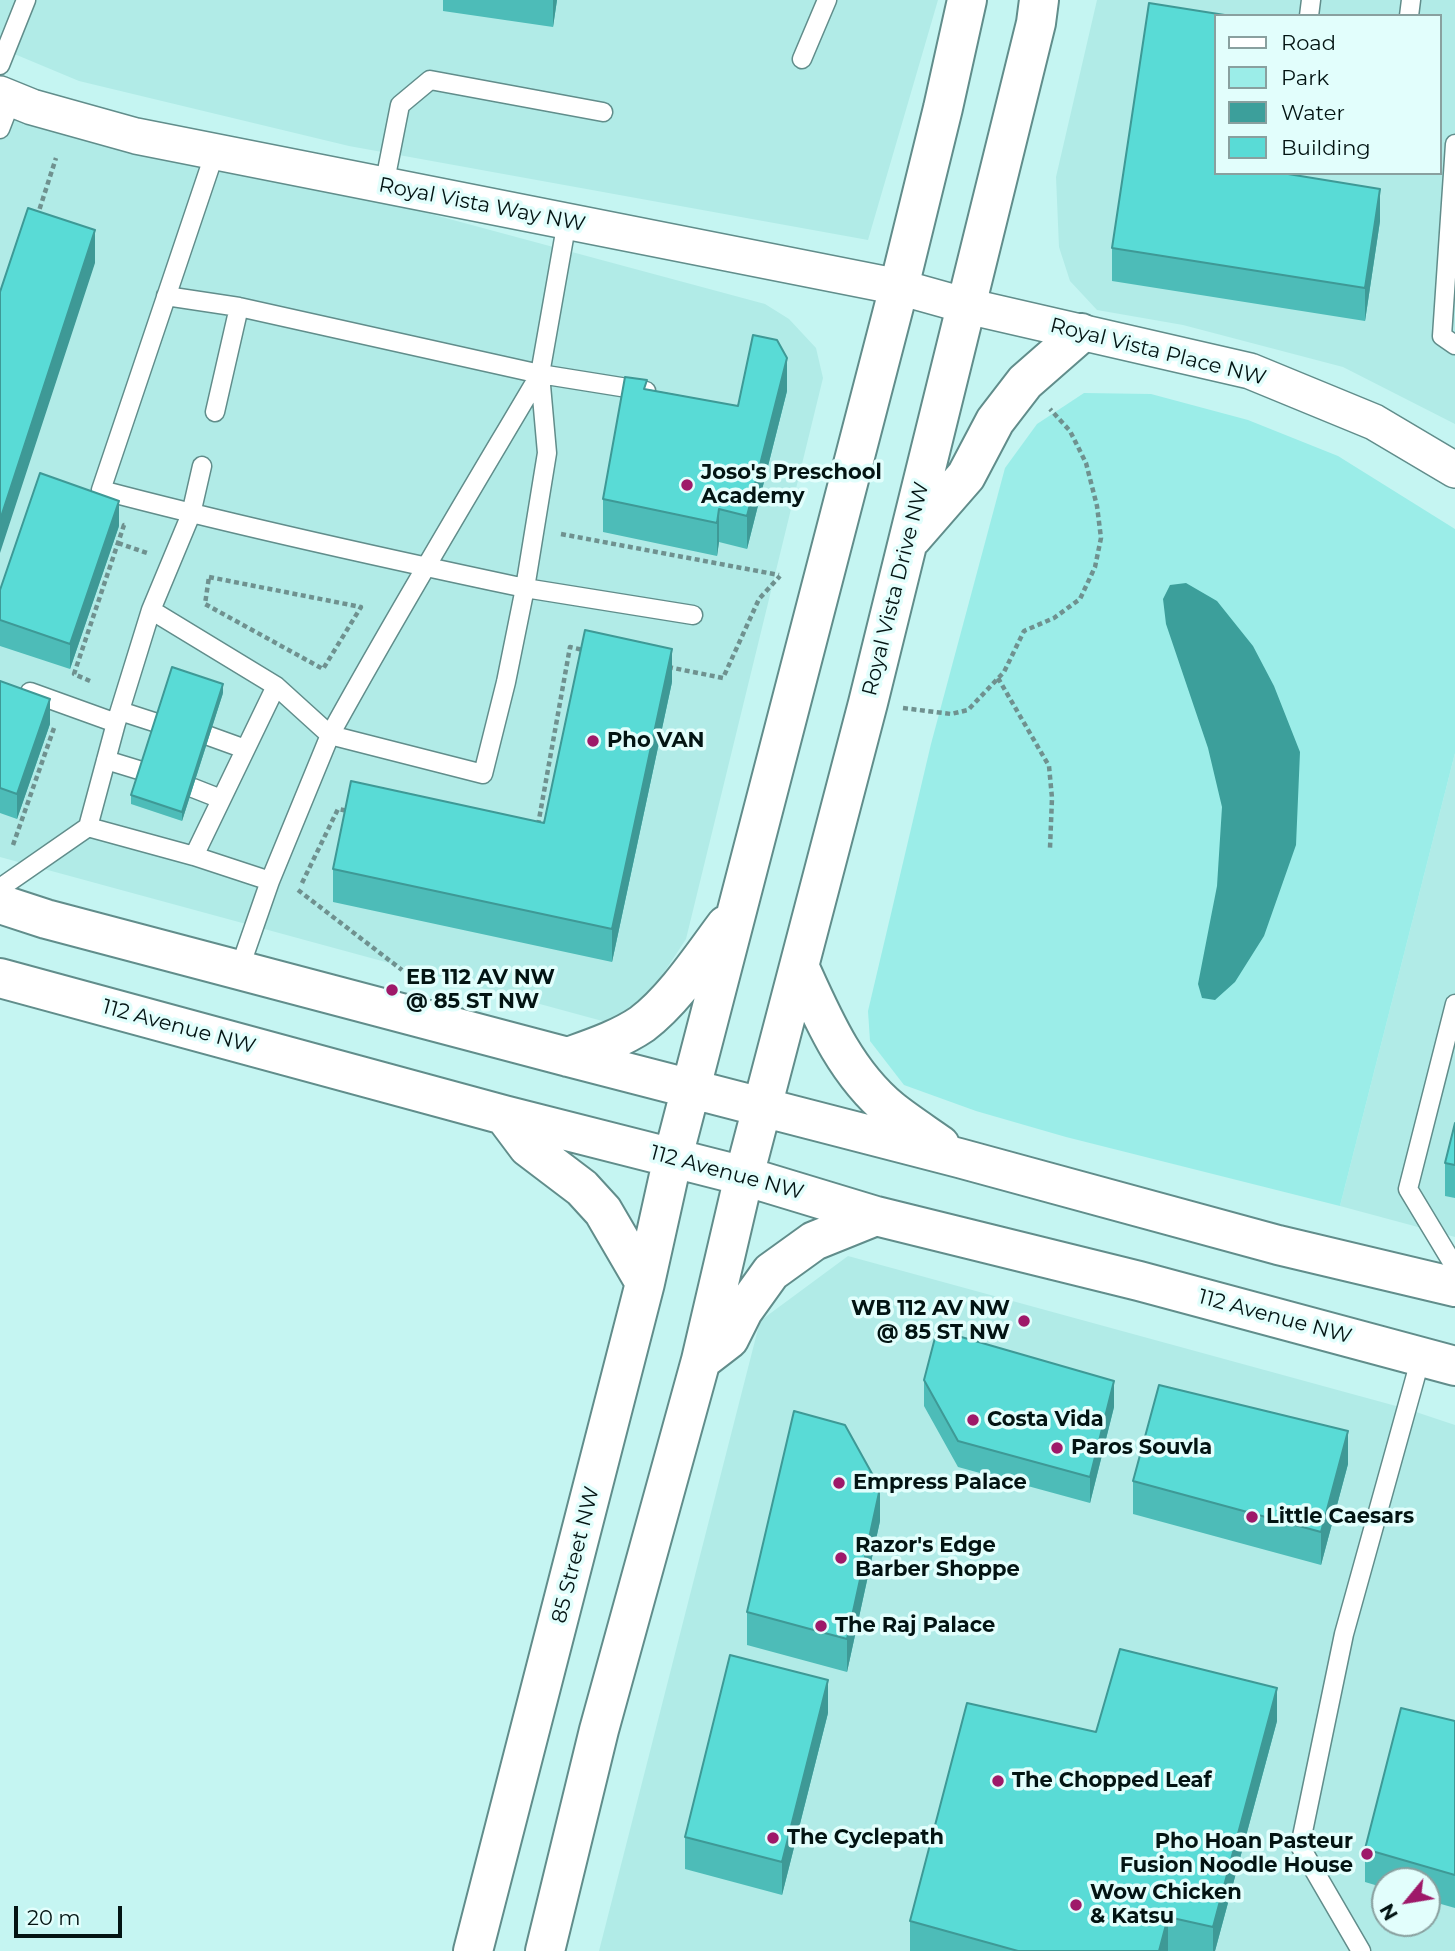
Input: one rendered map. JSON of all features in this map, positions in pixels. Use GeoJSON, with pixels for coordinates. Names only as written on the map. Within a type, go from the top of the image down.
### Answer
{"type":"FeatureCollection","features":[{"type":"Feature","properties":{"kind":"street"},"geometry":{"type":"LineString","coordinates":[[673,1157],[899,287],[967,0]]}},
{"type":"Feature","properties":{"kind":"street","name":"Royal Vista Drive NW"},"geometry":{"type":"LineString","coordinates":[[744,1176],[868,704],[1040,0]]}},
{"type":"Feature","properties":{"kind":"street","name":"Royal Vista Way NW"},"geometry":{"type":"LineString","coordinates":[[4,107],[32,107],[136,136],[899,287],[967,306]]}},
{"type":"Feature","properties":{"kind":"street","name":"Royal Vista Place NW"},"geometry":{"type":"LineString","coordinates":[[967,306],[1250,371],[1374,422],[1455,470]]}},
{"type":"Feature","properties":{"kind":"street"},"geometry":{"type":"LineString","coordinates":[[908,542],[966,476],[995,421],[1025,382],[1081,333]]}},
{"type":"Feature","properties":{"kind":"street"},"geometry":{"type":"LineString","coordinates":[[0,904],[46,919],[762,1106],[1278,1245],[1455,1287]]}},
{"type":"Feature","properties":{"kind":"street"},"geometry":{"type":"LineString","coordinates":[[568,1057],[603,1044],[642,1024],[679,985],[736,912]]}},
{"type":"Feature","properties":{"kind":"street"},"geometry":{"type":"LineString","coordinates":[[800,968],[832,1035],[865,1085],[890,1110],[958,1158]]}},
{"type":"Feature","properties":{"kind":"street","name":"112 Avenue NW"},"geometry":{"type":"LineString","coordinates":[[0,978],[504,1115],[744,1176],[876,1216],[1139,1280],[1438,1361]]}},
{"type":"Feature","properties":{"kind":"street"},"geometry":{"type":"LineString","coordinates":[[504,1115],[528,1147],[582,1188],[603,1211],[645,1283]]}},
{"type":"Feature","properties":{"kind":"street","name":"85 Street NW"},"geometry":{"type":"LineString","coordinates":[[473,1951],[645,1283],[673,1157]]}},
{"type":"Feature","properties":{"kind":"street"},"geometry":{"type":"LineString","coordinates":[[545,1951],[599,1730],[701,1360],[744,1176]]}},
{"type":"Feature","properties":{"kind":"street"},"geometry":{"type":"LineString","coordinates":[[701,1360],[729,1339],[743,1311],[771,1272],[814,1241],[876,1216]]}},
{"type":"Feature","properties":{"kind":"lane"},"geometry":{"type":"LineString","coordinates":[[0,65],[26,0]]}},
{"type":"Feature","properties":{"kind":"lane"},"geometry":{"type":"LineString","coordinates":[[802,59],[827,0]]}},
{"type":"Feature","properties":{"kind":"lane"},"geometry":{"type":"LineString","coordinates":[[384,186],[400,105],[430,80],[603,112]]}},
{"type":"Feature","properties":{"kind":"lane"},"geometry":{"type":"LineString","coordinates":[[1455,142],[1442,336],[1455,345]]}},
{"type":"Feature","properties":{"kind":"lane"},"geometry":{"type":"LineString","coordinates":[[215,152],[101,489],[191,514],[426,567],[525,588],[694,615]]}},
{"type":"Feature","properties":{"kind":"lane"},"geometry":{"type":"LineString","coordinates":[[151,610],[276,686],[330,735],[483,774],[506,682],[525,588],[547,453],[540,374],[567,221]]}},
{"type":"Feature","properties":{"kind":"lane"},"geometry":{"type":"LineString","coordinates":[[166,296],[239,307],[540,374],[664,394]]}},
{"type":"Feature","properties":{"kind":"lane"},"geometry":{"type":"LineString","coordinates":[[215,412],[239,307]]}},
{"type":"Feature","properties":{"kind":"lane"},"geometry":{"type":"LineString","coordinates":[[239,970],[270,881],[330,735],[540,374]]}},
{"type":"Feature","properties":{"kind":"lane"},"geometry":{"type":"LineString","coordinates":[[0,888],[88,827],[151,610],[191,514],[202,466]]}},
{"type":"Feature","properties":{"kind":"lane"},"geometry":{"type":"LineString","coordinates":[[194,856],[276,686]]}},
{"type":"Feature","properties":{"kind":"lane"},"geometry":{"type":"LineString","coordinates":[[21,688],[118,717],[157,723]]}},
{"type":"Feature","properties":{"kind":"lane"},"geometry":{"type":"LineString","coordinates":[[209,736],[245,749]]}},
{"type":"Feature","properties":{"kind":"lane"},"geometry":{"type":"LineString","coordinates":[[106,760],[142,771]]}},
{"type":"Feature","properties":{"kind":"lane"},"geometry":{"type":"LineString","coordinates":[[192,788],[221,799]]}},
{"type":"Feature","properties":{"kind":"lane"},"geometry":{"type":"LineString","coordinates":[[88,827],[194,856],[270,881]]}},
{"type":"Feature","properties":{"kind":"lane"},"geometry":{"type":"LineString","coordinates":[[1455,1004],[1408,1189],[1455,1266]]}},
{"type":"Feature","properties":{"kind":"lane"},"geometry":{"type":"LineString","coordinates":[[1361,1951],[1300,1846],[1344,1634],[1438,1361]]}},
{"type":"Feature","properties":{"kind":"path"},"geometry":{"type":"LineString","coordinates":[[35,224],[56,158]]}},
{"type":"Feature","properties":{"kind":"path"},"geometry":{"type":"LineString","coordinates":[[868,704],[951,714],[968,710],[1004,672],[1024,631],[1054,618],[1080,599],[1095,567],[1101,538],[1097,506],[1086,463],[1070,431],[1025,382]]}},
{"type":"Feature","properties":{"kind":"path"},"geometry":{"type":"LineString","coordinates":[[90,681],[74,674],[124,525]]}},
{"type":"Feature","properties":{"kind":"path"},"geometry":{"type":"LineString","coordinates":[[534,529],[780,576],[759,599],[723,678],[659,665]]}},
{"type":"Feature","properties":{"kind":"path"},"geometry":{"type":"LineString","coordinates":[[118,543],[151,554]]}},
{"type":"Feature","properties":{"kind":"path"},"geometry":{"type":"LineString","coordinates":[[199,573],[361,607],[323,669],[205,604],[209,577]]}},
{"type":"Feature","properties":{"kind":"path"},"geometry":{"type":"LineString","coordinates":[[537,831],[570,648],[595,652]]}},
{"type":"Feature","properties":{"kind":"path"},"geometry":{"type":"LineString","coordinates":[[998,678],[1049,766],[1052,798],[1049,848]]}},
{"type":"Feature","properties":{"kind":"path"},"geometry":{"type":"LineString","coordinates":[[11,850],[55,724]]}},
{"type":"Feature","properties":{"kind":"path"},"geometry":{"type":"LineString","coordinates":[[294,899],[338,809],[351,811]]}},
{"type":"Feature","properties":{"kind":"path"},"geometry":{"type":"LineString","coordinates":[[298,890],[402,970]]}},
{"type":"Feature","properties":{"kind":"shaded area"},"geometry":{"type":"Polygon","coordinates":[[[0,0],[938,0],[868,240],[349,146],[79,81],[0,48],[0,0]]]}},
{"type":"Feature","properties":{"kind":"shaded area"},"geometry":{"type":"Polygon","coordinates":[[[1097,0],[1455,0],[1455,424],[1343,367],[1183,325],[1097,310],[1070,281],[1059,247],[1056,177],[1097,0]]]}},
{"type":"Feature","properties":{"kind":"shaded area"},"geometry":{"type":"Polygon","coordinates":[[[0,98],[765,304],[789,319],[816,348],[823,378],[686,939],[650,994],[606,1022],[0,857],[0,98]]]}},
{"type":"Feature","properties":{"kind":"shaded area"},"geometry":{"type":"Polygon","coordinates":[[[1455,753],[1455,1237],[1340,1206],[1455,753]]]}},
{"type":"Feature","properties":{"kind":"shaded area"},"geometry":{"type":"Polygon","coordinates":[[[848,1256],[1407,1409],[1455,1425],[1455,1951],[599,1951],[760,1321],[848,1256]]]}},
{"type":"Feature","properties":{"kind":"green space"},"geometry":{"type":"Polygon","coordinates":[[[1084,393],[1151,394],[1248,420],[1338,456],[1455,529],[1455,753],[1340,1206],[1066,1137],[976,1111],[904,1085],[870,1041],[868,1011],[931,744],[1005,468],[1037,424],[1084,393]]]}},
{"type":"Feature","properties":{"kind":"water"},"geometry":{"type":"Polygon","coordinates":[[[1186,583],[1217,601],[1253,646],[1274,686],[1300,752],[1296,845],[1264,936],[1235,982],[1215,1000],[1202,998],[1198,984],[1217,886],[1222,807],[1208,748],[1166,624],[1163,599],[1170,585],[1186,583]]]}},
{"type":"Feature","properties":{"kind":"building"},"geometry":{"type":"Polygon","coordinates":[[[1149,3],[1218,14],[1214,14],[1214,175],[1294,175],[1380,189],[1365,288],[1112,248],[1149,3]]]}},
{"type":"Feature","properties":{"kind":"building"},"geometry":{"type":"Polygon","coordinates":[[[28,208],[95,230],[0,520],[0,292],[28,208]]]}},
{"type":"Feature","properties":{"kind":"building","name":"Joso's Preschool Academy"},"geometry":{"type":"Polygon","coordinates":[[[753,335],[777,340],[787,358],[747,516],[719,509],[717,523],[603,499],[625,377],[647,380],[644,389],[738,406],[753,335]]]}},
{"type":"Feature","properties":{"kind":"building"},"geometry":{"type":"Polygon","coordinates":[[[40,473],[119,501],[70,644],[0,620],[0,590],[40,473]]]}},
{"type":"Feature","properties":{"kind":"building"},"geometry":{"type":"Polygon","coordinates":[[[585,630],[672,649],[612,929],[333,869],[351,781],[544,823],[585,630]]]}},
{"type":"Feature","properties":{"kind":"building"},"geometry":{"type":"Polygon","coordinates":[[[172,667],[223,684],[182,812],[131,795],[172,667]]]}},
{"type":"Feature","properties":{"kind":"building"},"geometry":{"type":"Polygon","coordinates":[[[0,681],[50,699],[17,794],[0,788],[0,681]]]}},
{"type":"Feature","properties":{"kind":"building"},"geometry":{"type":"Polygon","coordinates":[[[1455,1123],[1455,1165],[1445,1163],[1455,1123]]]}},
{"type":"Feature","properties":{"kind":"building"},"geometry":{"type":"Polygon","coordinates":[[[937,1330],[1114,1381],[1090,1477],[958,1441],[924,1380],[937,1330]]]}},
{"type":"Feature","properties":{"kind":"building"},"geometry":{"type":"Polygon","coordinates":[[[1159,1385],[1348,1431],[1321,1532],[1133,1481],[1159,1385]]]}},
{"type":"Feature","properties":{"kind":"building"},"geometry":{"type":"Polygon","coordinates":[[[794,1411],[845,1425],[880,1488],[847,1639],[747,1612],[794,1411]]]}},
{"type":"Feature","properties":{"kind":"building"},"geometry":{"type":"Polygon","coordinates":[[[1120,1649],[1277,1688],[1213,1927],[1168,1917],[1159,1951],[1018,1951],[910,1921],[967,1703],[1096,1732],[1120,1649]]]}},
{"type":"Feature","properties":{"kind":"building"},"geometry":{"type":"Polygon","coordinates":[[[730,1655],[828,1680],[782,1862],[685,1837],[730,1655]]]}},
{"type":"Feature","properties":{"kind":"building"},"geometry":{"type":"Polygon","coordinates":[[[1401,1708],[1455,1721],[1455,1875],[1441,1871],[1441,1867],[1427,1867],[1365,1849],[1401,1708]]]}},
{"type":"Feature","properties":{"kind":"place","name":"Joso's Preschool Academy"},"geometry":{"type":"Point","coordinates":[687,485]}},
{"type":"Feature","properties":{"kind":"place","name":"Pho VAN"},"geometry":{"type":"Point","coordinates":[593,741]}},
{"type":"Feature","properties":{"kind":"place","name":"EB 112 AV NW @ 85 ST NW"},"geometry":{"type":"Point","coordinates":[392,990]}},
{"type":"Feature","properties":{"kind":"place","name":"WB 112 AV NW @ 85 ST NW"},"geometry":{"type":"Point","coordinates":[1024,1321]}},
{"type":"Feature","properties":{"kind":"place","name":"Costa Vida"},"geometry":{"type":"Point","coordinates":[973,1420]}},
{"type":"Feature","properties":{"kind":"place","name":"Paros Souvla"},"geometry":{"type":"Point","coordinates":[1057,1448]}},
{"type":"Feature","properties":{"kind":"place","name":"Empress Palace"},"geometry":{"type":"Point","coordinates":[839,1483]}},
{"type":"Feature","properties":{"kind":"place","name":"Little Caesars"},"geometry":{"type":"Point","coordinates":[1252,1517]}},
{"type":"Feature","properties":{"kind":"place","name":"Razor's Edge Barber Shoppe"},"geometry":{"type":"Point","coordinates":[841,1558]}},
{"type":"Feature","properties":{"kind":"place","name":"The Raj Palace"},"geometry":{"type":"Point","coordinates":[821,1626]}},
{"type":"Feature","properties":{"kind":"place","name":"The Chopped Leaf"},"geometry":{"type":"Point","coordinates":[998,1781]}},
{"type":"Feature","properties":{"kind":"place","name":"The Cyclepath"},"geometry":{"type":"Point","coordinates":[773,1838]}},
{"type":"Feature","properties":{"kind":"place","name":"Pho Hoan Pasteur Fusion Noodle House"},"geometry":{"type":"Point","coordinates":[1367,1854]}},
{"type":"Feature","properties":{"kind":"place","name":"Wow Chicken & Katsu"},"geometry":{"type":"Point","coordinates":[1076,1905]}}]}
